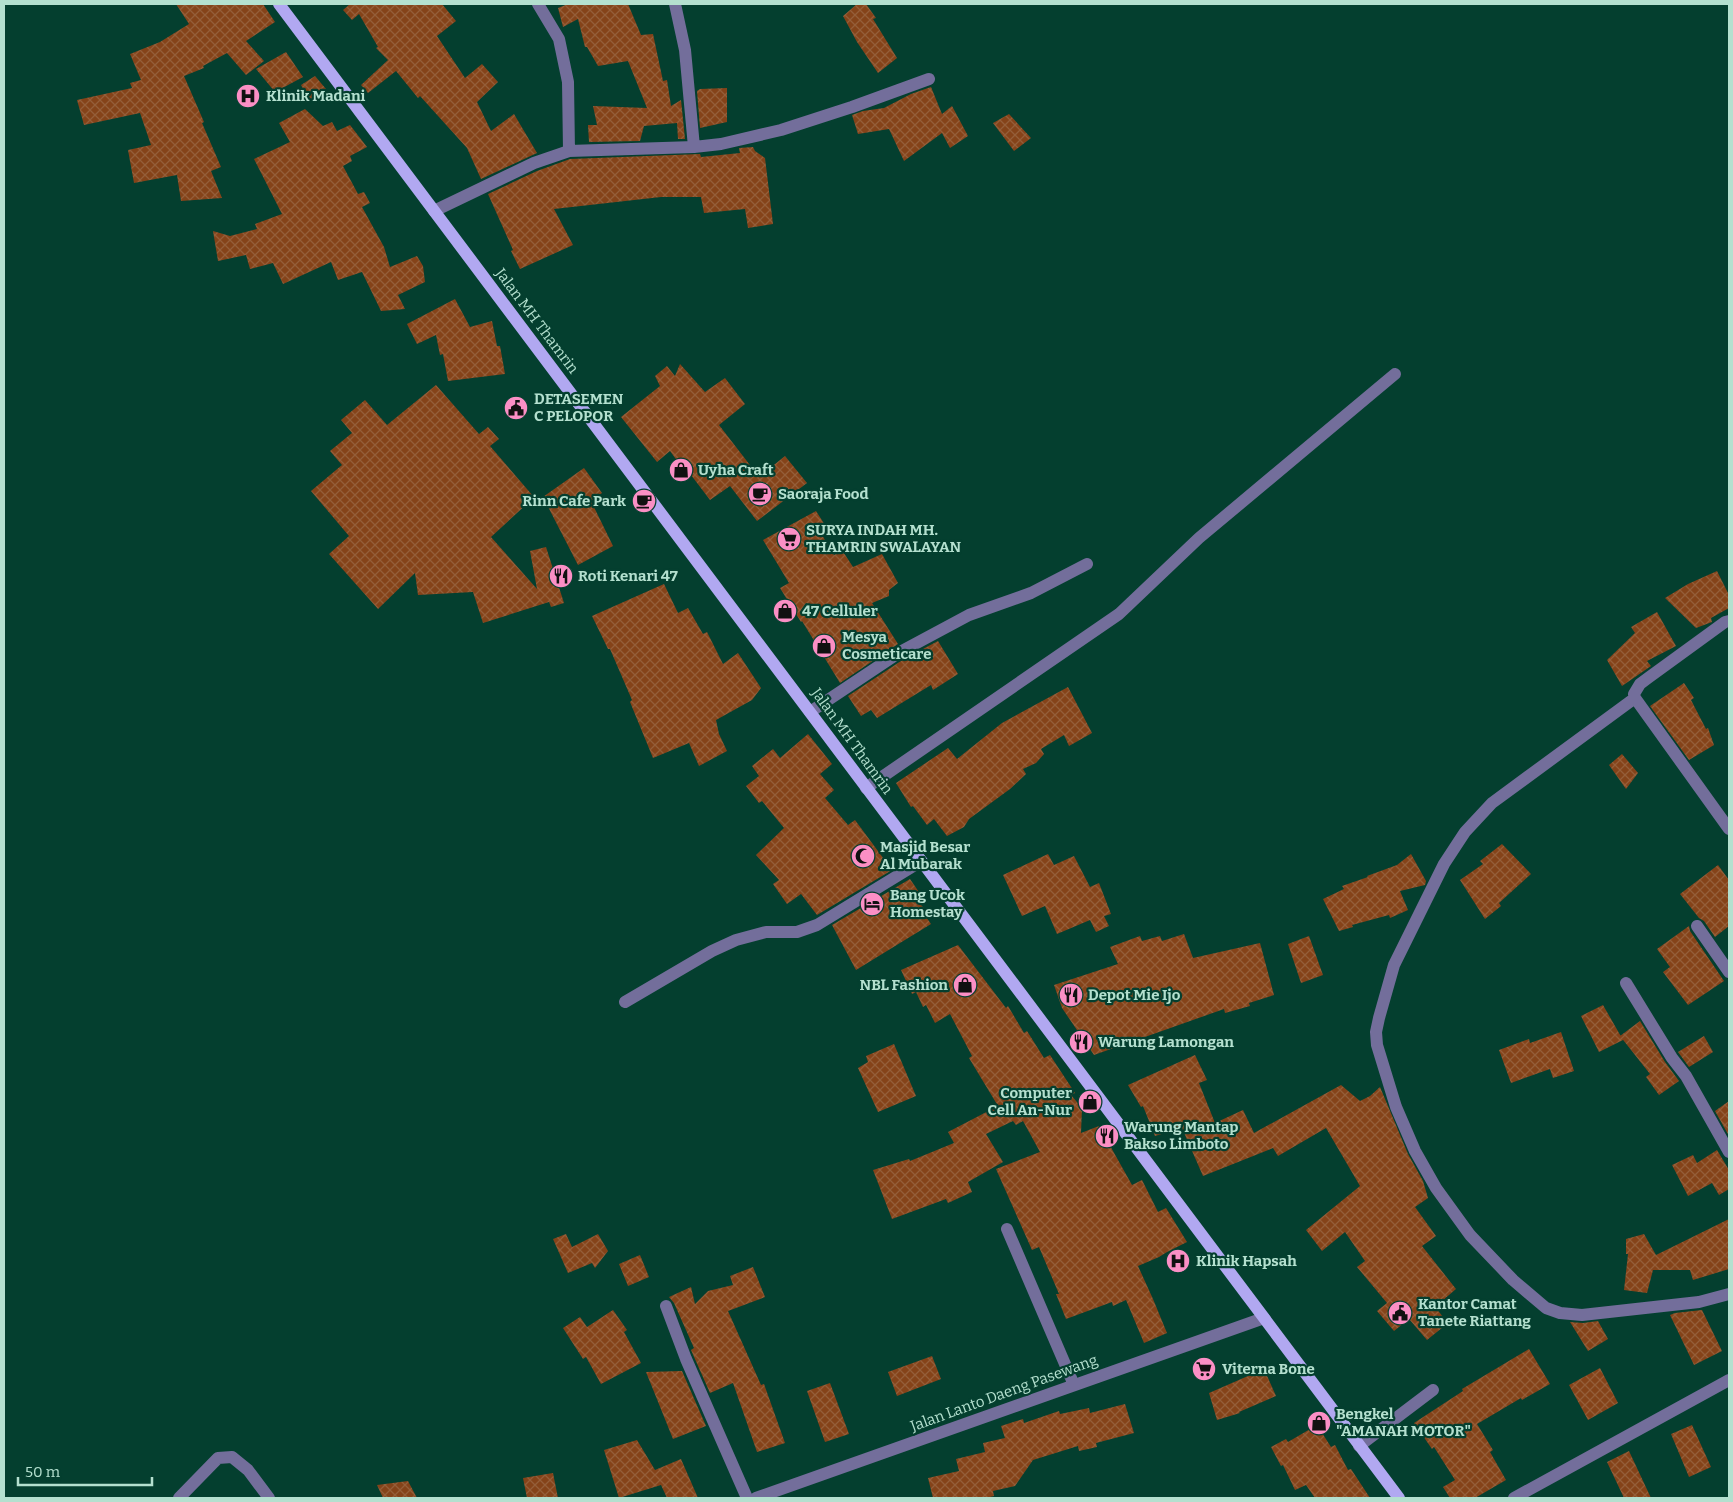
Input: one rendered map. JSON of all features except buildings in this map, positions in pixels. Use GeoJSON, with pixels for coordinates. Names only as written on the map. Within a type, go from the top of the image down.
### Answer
{"type":"FeatureCollection","features":[{"type":"Feature","properties":{"kind":"main road","name":"Jalan MH Thamrin"},"geometry":{"type":"LineString","coordinates":[[279,4],[1398,1498]]}},
{"type":"Feature","properties":{"kind":"street"},"geometry":{"type":"LineString","coordinates":[[538,4],[559,39],[568,82],[569,151]]}},
{"type":"Feature","properties":{"kind":"street"},"geometry":{"type":"LineString","coordinates":[[675,4],[685,50],[694,147]]}},
{"type":"Feature","properties":{"kind":"street"},"geometry":{"type":"LineString","coordinates":[[434,211],[534,163],[569,151],[694,147],[721,144],[781,130],[852,107],[928,79]]}},
{"type":"Feature","properties":{"kind":"street"},"geometry":{"type":"LineString","coordinates":[[866,788],[1119,614],[1199,538],[1395,374]]}},
{"type":"Feature","properties":{"kind":"street"},"geometry":{"type":"LineString","coordinates":[[810,712],[900,652],[969,615],[1031,593],[1086,564]]}},
{"type":"Feature","properties":{"kind":"street"},"geometry":{"type":"LineString","coordinates":[[1729,621],[1648,678],[1634,694],[1729,829]]}},
{"type":"Feature","properties":{"kind":"street"},"geometry":{"type":"LineString","coordinates":[[1635,698],[1492,802],[1465,832],[1444,864],[1394,965],[1376,1032],[1377,1045],[1396,1107],[1415,1151],[1436,1188],[1470,1235],[1513,1280],[1546,1308],[1560,1314],[1582,1315],[1699,1302],[1729,1294]]}},
{"type":"Feature","properties":{"kind":"street"},"geometry":{"type":"LineString","coordinates":[[625,1002],[712,951],[736,940],[766,932],[797,932],[817,926],[920,862]]}},
{"type":"Feature","properties":{"kind":"street"},"geometry":{"type":"LineString","coordinates":[[1697,926],[1729,972]]}},
{"type":"Feature","properties":{"kind":"street"},"geometry":{"type":"LineString","coordinates":[[1626,982],[1672,1058],[1686,1076],[1729,1152]]}},
{"type":"Feature","properties":{"kind":"street"},"geometry":{"type":"LineString","coordinates":[[1006,1229],[1074,1385]]}},
{"type":"Feature","properties":{"kind":"street"},"geometry":{"type":"LineString","coordinates":[[666,1306],[686,1360],[747,1498]]}},
{"type":"Feature","properties":{"kind":"street","name":"Jalan Lanto Daeng Pasewang"},"geometry":{"type":"LineString","coordinates":[[756,1498],[1264,1318]]}},
{"type":"Feature","properties":{"kind":"street"},"geometry":{"type":"LineString","coordinates":[[1514,1498],[1729,1380]]}},
{"type":"Feature","properties":{"kind":"street"},"geometry":{"type":"LineString","coordinates":[[1359,1446],[1433,1390]]}},
{"type":"Feature","properties":{"kind":"street"},"geometry":{"type":"LineString","coordinates":[[179,1498],[218,1458],[232,1457],[248,1470],[269,1498]]}},
{"type":"Feature","properties":{"kind":"place","name":"Klinik Madani"},"geometry":{"type":"Point","coordinates":[248,96]}},
{"type":"Feature","properties":{"kind":"place","name":"DETASEMEN C PELOPOR"},"geometry":{"type":"Point","coordinates":[516,408]}},
{"type":"Feature","properties":{"kind":"place","name":"Uyha Craft"},"geometry":{"type":"Point","coordinates":[681,470]}},
{"type":"Feature","properties":{"kind":"place","name":"Saoraja Food"},"geometry":{"type":"Point","coordinates":[760,494]}},
{"type":"Feature","properties":{"kind":"place","name":"Rinn Cafe Park"},"geometry":{"type":"Point","coordinates":[644,501]}},
{"type":"Feature","properties":{"kind":"place","name":"SURYA INDAH MH. THAMRIN SWALAYAN"},"geometry":{"type":"Point","coordinates":[789,539]}},
{"type":"Feature","properties":{"kind":"place","name":"Roti Kenari 47"},"geometry":{"type":"Point","coordinates":[561,576]}},
{"type":"Feature","properties":{"kind":"place","name":"47 Celluler"},"geometry":{"type":"Point","coordinates":[785,611]}},
{"type":"Feature","properties":{"kind":"place","name":"Mesya Cosmeticare"},"geometry":{"type":"Point","coordinates":[824,646]}},
{"type":"Feature","properties":{"kind":"place","name":"Masjid Besar Al Mubarak"},"geometry":{"type":"Point","coordinates":[863,856]}},
{"type":"Feature","properties":{"kind":"place","name":"Bang Ucok Homestay"},"geometry":{"type":"Point","coordinates":[872,904]}},
{"type":"Feature","properties":{"kind":"place","name":"NBL Fashion"},"geometry":{"type":"Point","coordinates":[965,985]}},
{"type":"Feature","properties":{"kind":"place","name":"Depot Mie Ijo"},"geometry":{"type":"Point","coordinates":[1071,995]}},
{"type":"Feature","properties":{"kind":"place","name":"Warung Lamongan"},"geometry":{"type":"Point","coordinates":[1081,1042]}},
{"type":"Feature","properties":{"kind":"place","name":"Computer Cell An-Nur"},"geometry":{"type":"Point","coordinates":[1090,1102]}},
{"type":"Feature","properties":{"kind":"place","name":"Warung Mantap Bakso Limboto"},"geometry":{"type":"Point","coordinates":[1107,1136]}},
{"type":"Feature","properties":{"kind":"place","name":"Klinik Hapsah"},"geometry":{"type":"Point","coordinates":[1178,1261]}},
{"type":"Feature","properties":{"kind":"place","name":"Kantor Camat Tanete Riattang"},"geometry":{"type":"Point","coordinates":[1400,1313]}},
{"type":"Feature","properties":{"kind":"place","name":"Viterna Bone"},"geometry":{"type":"Point","coordinates":[1204,1369]}},
{"type":"Feature","properties":{"kind":"place","name":"Bengkel \"AMANAH MOTOR\""},"geometry":{"type":"Point","coordinates":[1319,1423]}}]}
